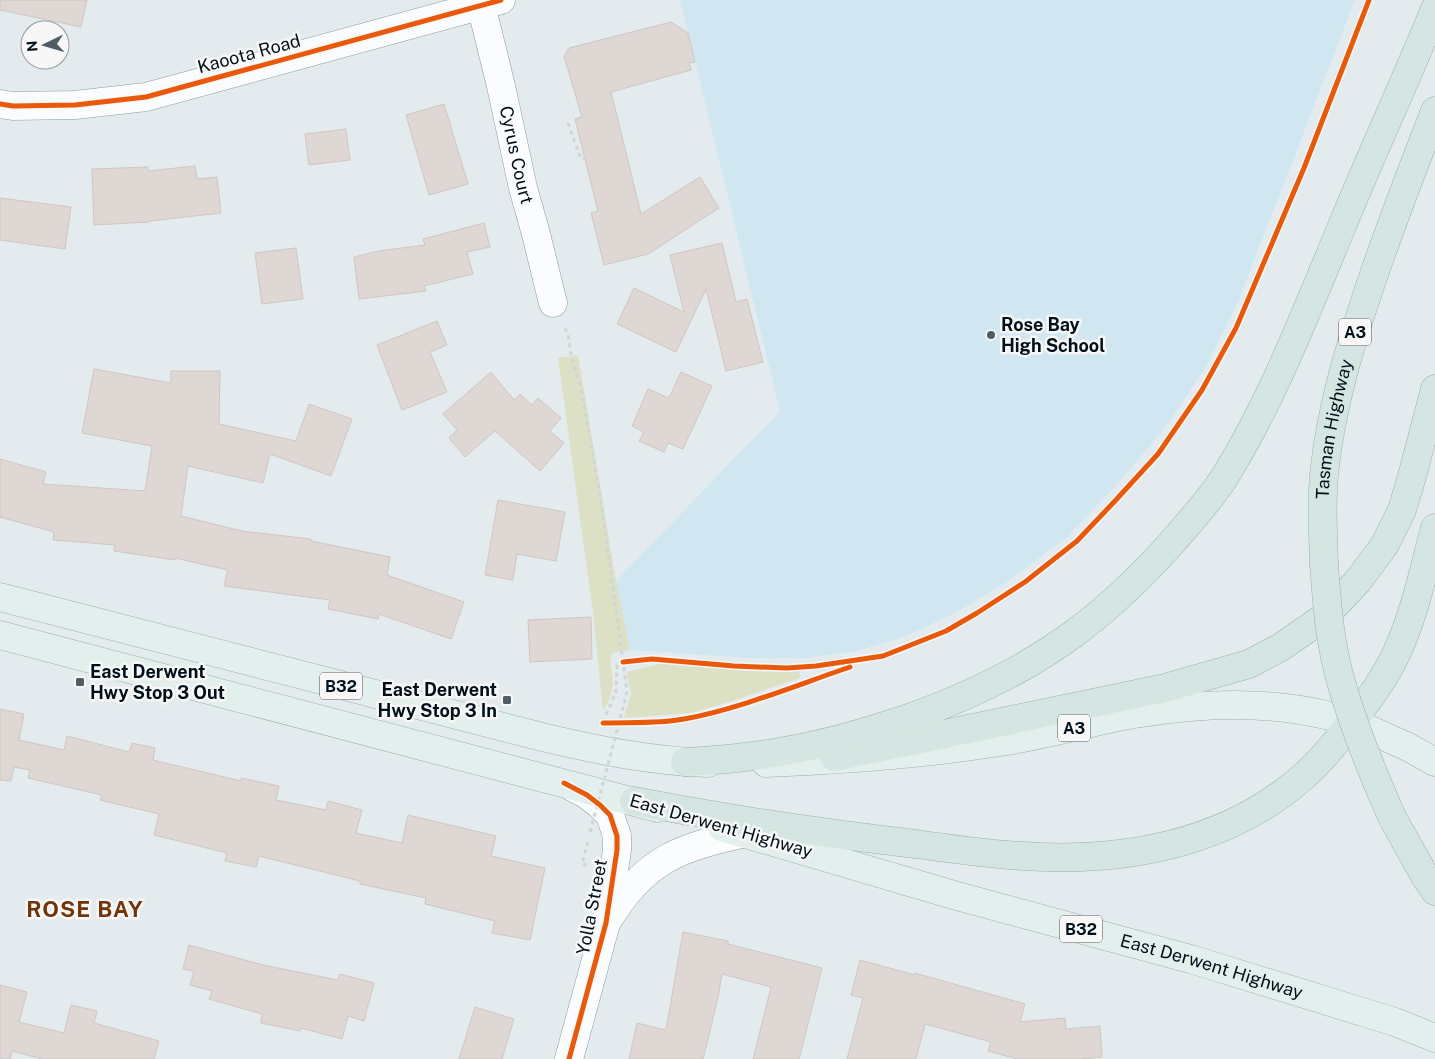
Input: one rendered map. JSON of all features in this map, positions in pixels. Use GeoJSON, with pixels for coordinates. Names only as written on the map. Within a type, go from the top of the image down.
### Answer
{"type":"FeatureCollection","features":[{"type":"Feature","properties":{"kind":"highway"},"geometry":{"type":"LineString","coordinates":[[686,762],[738,758],[809,746],[853,735],[950,702],[1022,667],[1064,640],[1110,605],[1153,564],[1198,513],[1221,482],[1247,438],[1300,326],[1435,9]]}},
{"type":"Feature","properties":{"kind":"highway","name":"Tasman Highway"},"geometry":{"type":"LineString","coordinates":[[1435,111],[1379,259],[1357,324],[1332,418],[1325,466],[1322,511],[1324,564],[1331,635],[1341,684],[1357,733],[1392,818],[1435,891]]}},
{"type":"Feature","properties":{"kind":"highway","name":"A3"},"geometry":{"type":"LineString","coordinates":[[813,761],[1165,688],[1249,664],[1281,647],[1323,618],[1357,582],[1384,546],[1402,510],[1435,390]]}},
{"type":"Feature","properties":{"kind":"highway","name":"B32"},"geometry":{"type":"LineString","coordinates":[[634,801],[711,816],[839,835],[1024,856],[1110,856],[1151,850],[1185,842],[1213,832],[1245,817],[1275,798],[1304,776],[1331,749],[1379,686],[1398,650],[1411,614],[1435,528]]}},
{"type":"Feature","properties":{"kind":"main road","name":"B32"},"geometry":{"type":"LineString","coordinates":[[0,597],[587,748],[686,762],[738,764],[813,761]]}},
{"type":"Feature","properties":{"kind":"main road","name":"East Derwent Highway"},"geometry":{"type":"LineString","coordinates":[[0,635],[634,801],[957,896],[1194,960],[1395,1022],[1435,1038]]}},
{"type":"Feature","properties":{"kind":"main road","name":"A3"},"geometry":{"type":"LineString","coordinates":[[813,761],[956,748],[1049,733],[1133,714],[1213,705],[1282,707],[1334,717]]}},
{"type":"Feature","properties":{"kind":"main road"},"geometry":{"type":"LineString","coordinates":[[1366,728],[1408,747],[1435,762]]}},
{"type":"Feature","properties":{"kind":"street","name":"Kaoota Road"},"geometry":{"type":"LineString","coordinates":[[0,104],[13,106],[75,105],[146,97],[475,4]]}},
{"type":"Feature","properties":{"kind":"street","name":"Cyrus Court"},"geometry":{"type":"LineString","coordinates":[[475,4],[501,86],[523,188],[553,303]]}},
{"type":"Feature","properties":{"kind":"street","name":"Yolla Street"},"geometry":{"type":"LineString","coordinates":[[564,783],[587,795],[600,805],[610,815],[617,836],[617,850],[606,923],[569,1059]]}},
{"type":"Feature","properties":{"kind":"street","name":"Yolla Street"},"geometry":{"type":"LineString","coordinates":[[606,923],[620,900],[653,867],[692,846],[746,834]]}},
{"type":"Feature","properties":{"kind":"path"},"geometry":{"type":"LineString","coordinates":[[568,123],[581,159],[589,156]]}},
{"type":"Feature","properties":{"kind":"path"},"geometry":{"type":"LineString","coordinates":[[553,303],[568,334],[582,393],[600,494],[627,690],[590,832]]}},
{"type":"Feature","properties":{"kind":"path"},"geometry":{"type":"LineString","coordinates":[[622,722],[609,722],[616,692],[617,665],[632,661]]}},
{"type":"Feature","properties":{"kind":"path"},"geometry":{"type":"LineString","coordinates":[[582,861],[587,843]]}},
{"type":"Feature","properties":{"kind":"shaded area","name":"Rose Bay High School"},"geometry":{"type":"Polygon","coordinates":[[[680,0],[1355,0],[1238,302],[1205,368],[1168,424],[1122,479],[1067,537],[1010,580],[957,612],[904,637],[856,651],[805,658],[747,658],[630,650],[616,581],[780,411],[680,0]]]}},
{"type":"Feature","properties":{"kind":"green space"},"geometry":{"type":"Polygon","coordinates":[[[578,355],[616,581],[630,650],[612,653],[612,688],[610,698],[603,711],[593,613],[558,358],[578,355]]]}},
{"type":"Feature","properties":{"kind":"green space"},"geometry":{"type":"Polygon","coordinates":[[[664,663],[765,672],[799,671],[800,678],[690,713],[624,718],[631,693],[627,672],[664,663]]]}},
{"type":"Feature","properties":{"kind":"building"},"geometry":{"type":"Polygon","coordinates":[[[0,0],[87,0],[81,27],[70,25],[70,20],[48,20],[0,10],[0,0]]]}},
{"type":"Feature","properties":{"kind":"building"},"geometry":{"type":"Polygon","coordinates":[[[671,22],[688,33],[695,62],[689,63],[691,70],[611,92],[641,214],[700,177],[719,208],[648,254],[604,265],[591,213],[598,211],[575,119],[582,117],[564,56],[569,48],[671,22]]]}},
{"type":"Feature","properties":{"kind":"building"},"geometry":{"type":"Polygon","coordinates":[[[444,104],[468,184],[429,195],[406,115],[444,104]]]}},
{"type":"Feature","properties":{"kind":"building"},"geometry":{"type":"Polygon","coordinates":[[[346,129],[350,160],[309,165],[305,134],[346,129]]]}},
{"type":"Feature","properties":{"kind":"building"},"geometry":{"type":"Polygon","coordinates":[[[195,166],[197,179],[217,177],[221,213],[150,222],[94,225],[92,169],[148,167],[148,171],[195,166]]]}},
{"type":"Feature","properties":{"kind":"building"},"geometry":{"type":"Polygon","coordinates":[[[0,198],[71,207],[65,249],[0,240],[0,198]]]}},
{"type":"Feature","properties":{"kind":"building"},"geometry":{"type":"Polygon","coordinates":[[[484,223],[490,247],[467,252],[473,274],[424,286],[426,291],[359,299],[354,257],[378,251],[425,245],[423,239],[484,223]]]}},
{"type":"Feature","properties":{"kind":"building"},"geometry":{"type":"Polygon","coordinates":[[[722,243],[736,302],[747,299],[763,362],[726,371],[706,289],[676,352],[617,324],[634,288],[684,312],[670,255],[722,243]]]}},
{"type":"Feature","properties":{"kind":"building"},"geometry":{"type":"Polygon","coordinates":[[[296,248],[303,299],[262,304],[255,253],[296,248]]]}},
{"type":"Feature","properties":{"kind":"building"},"geometry":{"type":"Polygon","coordinates":[[[437,321],[447,345],[430,352],[447,392],[402,410],[377,345],[437,321]]]}},
{"type":"Feature","properties":{"kind":"building"},"geometry":{"type":"Polygon","coordinates":[[[94,369],[171,383],[171,371],[220,371],[219,424],[296,441],[309,404],[352,419],[331,476],[270,454],[263,483],[188,466],[181,516],[242,531],[311,539],[311,541],[390,557],[387,575],[464,602],[451,639],[379,614],[378,619],[328,609],[330,600],[224,586],[228,570],[175,558],[175,560],[114,551],[115,545],[53,540],[54,532],[0,517],[0,459],[46,472],[43,484],[145,491],[152,446],[82,433],[94,369]]]}},
{"type":"Feature","properties":{"kind":"building"},"geometry":{"type":"Polygon","coordinates":[[[491,372],[514,400],[520,394],[532,405],[538,398],[561,418],[550,431],[564,443],[540,471],[495,431],[465,457],[449,438],[457,430],[443,414],[491,372]]]}},
{"type":"Feature","properties":{"kind":"building"},"geometry":{"type":"Polygon","coordinates":[[[681,372],[712,386],[683,449],[668,443],[664,452],[639,441],[644,432],[632,426],[648,389],[669,398],[681,372]]]}},
{"type":"Feature","properties":{"kind":"building"},"geometry":{"type":"Polygon","coordinates":[[[498,500],[565,512],[556,561],[517,554],[513,580],[485,575],[498,500]]]}},
{"type":"Feature","properties":{"kind":"building"},"geometry":{"type":"Polygon","coordinates":[[[591,617],[592,659],[530,662],[528,620],[591,617]]]}},
{"type":"Feature","properties":{"kind":"building"},"geometry":{"type":"Polygon","coordinates":[[[0,709],[24,714],[19,740],[64,750],[67,736],[129,752],[132,743],[155,748],[153,760],[241,781],[241,778],[279,786],[276,800],[326,810],[328,801],[362,810],[356,833],[402,843],[408,815],[496,836],[491,856],[545,868],[530,940],[492,933],[495,921],[425,904],[426,898],[360,884],[360,881],[259,856],[256,867],[225,861],[227,853],[154,835],[159,814],[100,800],[102,795],[28,778],[30,770],[14,767],[11,781],[0,780],[0,709]]]}},
{"type":"Feature","properties":{"kind":"building"},"geometry":{"type":"Polygon","coordinates":[[[683,932],[728,941],[728,944],[822,968],[799,1059],[753,1059],[771,987],[722,974],[703,1059],[629,1059],[637,1023],[666,1030],[683,932]]]}},
{"type":"Feature","properties":{"kind":"building"},"geometry":{"type":"Polygon","coordinates":[[[189,945],[263,965],[338,980],[340,974],[374,983],[364,1021],[348,1016],[342,1039],[301,1028],[300,1031],[261,1023],[262,1014],[209,999],[212,991],[190,985],[194,971],[183,969],[189,945]]]}},
{"type":"Feature","properties":{"kind":"building"},"geometry":{"type":"Polygon","coordinates":[[[860,960],[915,975],[915,973],[1025,1004],[1020,1022],[1065,1018],[1066,1029],[1100,1026],[1102,1057],[1017,1059],[988,1051],[991,1042],[925,1024],[916,1059],[847,1059],[863,998],[851,995],[860,960]]]}},
{"type":"Feature","properties":{"kind":"building"},"geometry":{"type":"Polygon","coordinates":[[[0,985],[27,992],[19,1022],[64,1033],[71,1005],[97,1011],[94,1023],[159,1041],[154,1059],[42,1059],[12,1051],[10,1059],[0,1059],[0,985]]]}},
{"type":"Feature","properties":{"kind":"building"},"geometry":{"type":"Polygon","coordinates":[[[475,1007],[514,1019],[502,1059],[459,1059],[475,1007]]]}},
{"type":"Feature","properties":{"kind":"cycle path"},"geometry":{"type":"LineString","coordinates":[[0,104],[13,106],[75,105],[146,97],[501,0]]}},
{"type":"Feature","properties":{"kind":"cycle path"},"geometry":{"type":"LineString","coordinates":[[623,662],[652,659],[734,666],[787,668],[816,666],[883,656],[946,631],[977,613],[1025,582],[1077,541],[1158,454],[1202,390],[1236,328],[1304,168],[1369,0]]}},
{"type":"Feature","properties":{"kind":"cycle path"},"geometry":{"type":"LineString","coordinates":[[603,723],[664,722],[705,715],[747,703],[850,667]]}},
{"type":"Feature","properties":{"kind":"cycle path"},"geometry":{"type":"LineString","coordinates":[[564,783],[587,795],[600,805],[610,815],[617,836],[617,850],[606,923],[569,1059]]}},
{"type":"Feature","properties":{"kind":"place","name":"Rose Bay High School"},"geometry":{"type":"Point","coordinates":[991,335]}},
{"type":"Feature","properties":{"kind":"place","name":"East Derwent Hwy Stop 3 Out"},"geometry":{"type":"Point","coordinates":[80,682]}},
{"type":"Feature","properties":{"kind":"place","name":"East Derwent Hwy Stop 3 In"},"geometry":{"type":"Point","coordinates":[507,700]}},
{"type":"Feature","properties":{"kind":"district","name":"ROSE BAY"},"geometry":{"type":"Point","coordinates":[85,909]}}]}
